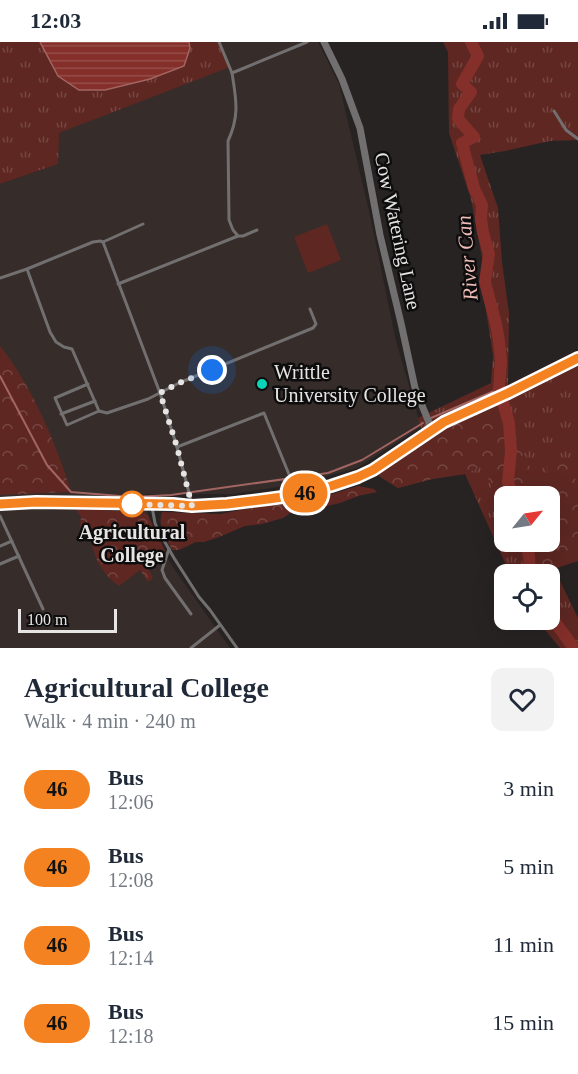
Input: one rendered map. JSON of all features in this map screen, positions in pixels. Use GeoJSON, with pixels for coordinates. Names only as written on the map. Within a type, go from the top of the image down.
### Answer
{"type":"FeatureCollection","features":[{"type":"Feature","properties":{"kind":"street","name":"Cow Watering Lane"},"geometry":{"type":"LineString","coordinates":[[324,42],[342,79],[360,129],[380,235],[415,388],[432,430]]}},
{"type":"Feature","properties":{"kind":"street"},"geometry":{"type":"LineString","coordinates":[[0,504],[36,502],[153,504],[191,501],[227,504],[297,495],[331,486],[373,470],[444,422],[578,358]]}},
{"type":"Feature","properties":{"kind":"lane"},"geometry":{"type":"LineString","coordinates":[[219,42],[232,73],[237,106],[228,141],[229,220],[238,236]]}},
{"type":"Feature","properties":{"kind":"lane"},"geometry":{"type":"LineString","coordinates":[[232,73],[307,42]]}},
{"type":"Feature","properties":{"kind":"lane"},"geometry":{"type":"LineString","coordinates":[[554,111],[566,130],[578,139]]}},
{"type":"Feature","properties":{"kind":"lane"},"geometry":{"type":"LineString","coordinates":[[0,278],[93,242],[103,242],[143,225]]}},
{"type":"Feature","properties":{"kind":"lane"},"geometry":{"type":"LineString","coordinates":[[118,284],[256,230]]}},
{"type":"Feature","properties":{"kind":"lane"},"geometry":{"type":"LineString","coordinates":[[103,242],[160,393],[191,501]]}},
{"type":"Feature","properties":{"kind":"lane"},"geometry":{"type":"LineString","coordinates":[[27,269],[50,332],[56,342],[72,349],[99,411]]}},
{"type":"Feature","properties":{"kind":"lane"},"geometry":{"type":"LineString","coordinates":[[88,384],[55,398],[67,425],[99,411],[107,413],[160,393],[313,328],[316,324],[310,309]]}},
{"type":"Feature","properties":{"kind":"lane"},"geometry":{"type":"LineString","coordinates":[[61,414],[94,401]]}},
{"type":"Feature","properties":{"kind":"lane"},"geometry":{"type":"LineString","coordinates":[[177,447],[264,413],[297,495]]}},
{"type":"Feature","properties":{"kind":"lane"},"geometry":{"type":"LineString","coordinates":[[153,504],[155,523],[169,549],[199,597],[237,648]]}},
{"type":"Feature","properties":{"kind":"lane"},"geometry":{"type":"LineString","coordinates":[[0,516],[43,609]]}},
{"type":"Feature","properties":{"kind":"lane"},"geometry":{"type":"LineString","coordinates":[[0,528],[4,525]]}},
{"type":"Feature","properties":{"kind":"lane"},"geometry":{"type":"LineString","coordinates":[[0,546],[12,541]]}},
{"type":"Feature","properties":{"kind":"lane"},"geometry":{"type":"LineString","coordinates":[[169,549],[162,570],[165,578],[191,614]]}},
{"type":"Feature","properties":{"kind":"lane"},"geometry":{"type":"LineString","coordinates":[[0,564],[19,556]]}},
{"type":"Feature","properties":{"kind":"lane"},"geometry":{"type":"LineString","coordinates":[[191,648],[220,625]]}},
{"type":"Feature","properties":{"kind":"shaded area"},"geometry":{"type":"Polygon","coordinates":[[[40,42],[189,42],[190,48],[184,66],[150,79],[105,90],[79,90],[58,76],[40,42]]]}},
{"type":"Feature","properties":{"kind":"shaded area"},"geometry":{"type":"Polygon","coordinates":[[[219,42],[318,42],[339,84],[396,341],[421,427],[357,468],[302,483],[233,494],[145,494],[149,523],[172,566],[230,648],[0,648],[0,184],[58,164],[58,133],[229,67],[219,42]]]}},
{"type":"Feature","properties":{"kind":"green space"},"geometry":{"type":"Polygon","coordinates":[[[0,42],[219,42],[230,67],[59,133],[58,164],[0,184],[0,42]]]}},
{"type":"Feature","properties":{"kind":"green space"},"geometry":{"type":"Polygon","coordinates":[[[443,42],[578,42],[578,140],[550,141],[480,155],[498,208],[509,313],[508,385],[511,395],[577,366],[578,368],[578,561],[560,567],[560,564],[506,564],[500,552],[560,552],[560,486],[494,486],[494,538],[465,474],[432,479],[398,488],[379,476],[379,472],[424,439],[418,418],[491,383],[493,355],[486,311],[483,263],[471,199],[449,133],[448,52],[443,42]]]}},
{"type":"Feature","properties":{"kind":"green space"},"geometry":{"type":"Polygon","coordinates":[[[327,224],[341,260],[308,273],[294,237],[327,224]]]}},
{"type":"Feature","properties":{"kind":"green space"},"geometry":{"type":"Polygon","coordinates":[[[0,346],[33,397],[58,454],[71,492],[0,495],[0,346]]]}},
{"type":"Feature","properties":{"kind":"green space"},"geometry":{"type":"Polygon","coordinates":[[[488,409],[526,457],[536,484],[540,486],[494,486],[494,490],[483,466],[465,474],[432,479],[398,488],[379,476],[417,444],[454,423],[488,409]]]}},
{"type":"Feature","properties":{"kind":"green space"},"geometry":{"type":"Polygon","coordinates":[[[553,458],[568,464],[578,485],[578,555],[554,564],[522,564],[520,552],[560,552],[560,486],[555,486],[546,469],[553,458]]]}},
{"type":"Feature","properties":{"kind":"green space"},"geometry":{"type":"Polygon","coordinates":[[[358,486],[374,489],[377,492],[340,503],[292,512],[283,518],[245,526],[179,550],[172,550],[161,527],[162,512],[220,514],[281,502],[305,501],[358,486]]]}},
{"type":"Feature","properties":{"kind":"green space"},"geometry":{"type":"Polygon","coordinates":[[[75,508],[124,511],[135,508],[148,515],[166,555],[161,563],[148,568],[153,578],[148,582],[140,570],[119,586],[109,578],[98,563],[88,534],[80,526],[81,517],[75,508]]]}},
{"type":"Feature","properties":{"kind":"green space"},"geometry":{"type":"Polygon","coordinates":[[[560,581],[578,618],[578,648],[560,648],[545,630],[560,630],[560,581]]]}},
{"type":"Feature","properties":{"kind":"green space"},"geometry":{"type":"Polygon","coordinates":[[[560,621],[578,639],[577,648],[564,648],[550,630],[560,630],[560,621]]]}},
{"type":"Feature","properties":{"kind":"waterway","name":"River Can"},"geometry":{"type":"LineString","coordinates":[[471,42],[478,56],[462,84],[471,92],[459,109],[458,119],[474,137],[462,143],[474,188],[482,205],[481,219],[489,254],[485,282],[499,341],[501,361],[499,389],[509,423],[511,451],[509,486]]}},
{"type":"Feature","properties":{"kind":"waterway"},"geometry":{"type":"LineString","coordinates":[[0,376],[47,465],[71,492],[132,497],[171,495],[328,473],[362,460],[423,423]]}},
{"type":"Feature","properties":{"kind":"waterway"},"geometry":{"type":"LineString","coordinates":[[431,418],[499,389]]}},
{"type":"Feature","properties":{"kind":"waterway","name":"River Can"},"geometry":{"type":"LineString","coordinates":[[528,552],[529,564]]}},
{"type":"Feature","properties":{"kind":"waterway","name":"River Can"},"geometry":{"type":"LineString","coordinates":[[560,629],[574,648]]}},
{"type":"Feature","properties":{"kind":"bus line","name":"46"},"geometry":{"type":"LineString","coordinates":[[0,504],[36,502],[192,506],[297,495],[331,486],[373,470],[444,422],[482,406],[578,358]]}},
{"type":"Feature","properties":{"kind":"place","name":"Writtle University College"},"geometry":{"type":"Point","coordinates":[262,384]}},
{"type":"Feature","properties":{"kind":"place","name":"Agricultural College"},"geometry":{"type":"Point","coordinates":[132,504]}},
{"type":"Feature","properties":{"kind":"route"},"geometry":{"type":"LineString","coordinates":[[132,504],[130,504],[192,506],[160,393],[212,370]]}}]}
